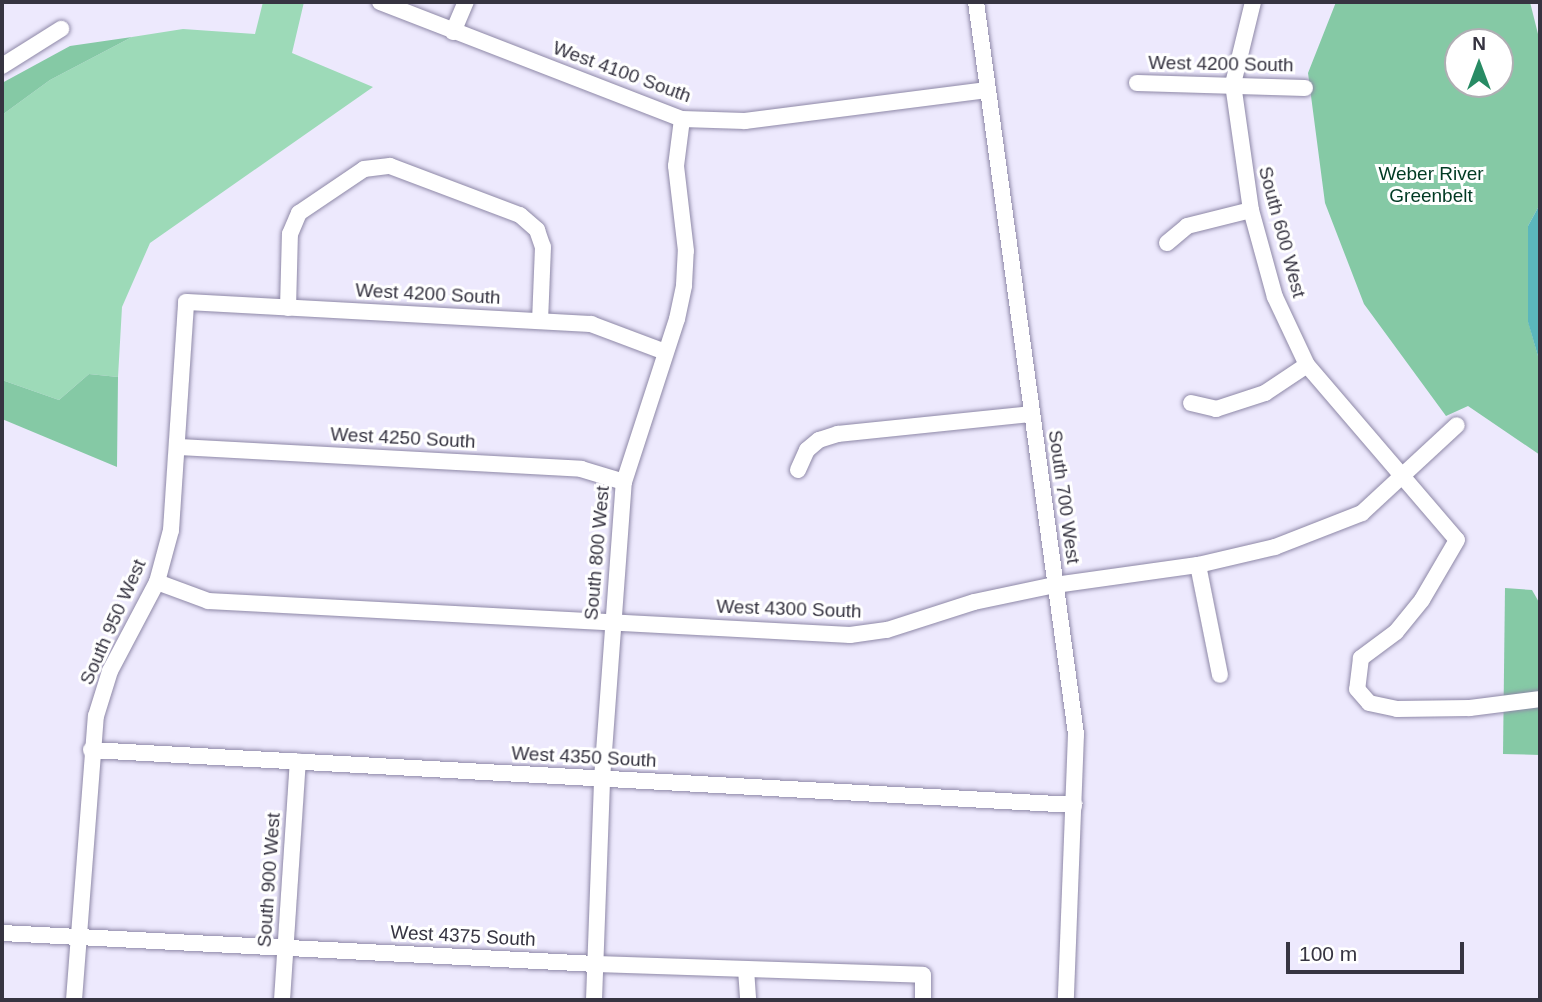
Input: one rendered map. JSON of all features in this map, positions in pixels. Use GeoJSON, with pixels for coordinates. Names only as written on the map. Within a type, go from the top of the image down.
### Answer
{"type":"FeatureCollection","features":[{"type":"Feature","properties":{"kind":"street","name":"West 4100 South"},"geometry":{"type":"LineString","coordinates":[[380,2],[682,119],[745,121],[987,90]]}},
{"type":"Feature","properties":{"kind":"street"},"geometry":{"type":"LineString","coordinates":[[453,32],[466,2]]}},
{"type":"Feature","properties":{"kind":"street","name":"South 700 West"},"geometry":{"type":"LineString","coordinates":[[976,2],[1076,734],[1066,1000]]}},
{"type":"Feature","properties":{"kind":"street","name":"South 600 West"},"geometry":{"type":"LineString","coordinates":[[1253,2],[1233,84],[1251,210],[1275,297],[1307,365],[1457,540],[1405,622],[1361,658],[1357,690],[1368,704],[1397,709],[1470,708],[1540,699]]}},
{"type":"Feature","properties":{"kind":"street"},"geometry":{"type":"LineString","coordinates":[[2,66],[61,29]]}},
{"type":"Feature","properties":{"kind":"street","name":"West 4200 South"},"geometry":{"type":"LineString","coordinates":[[1137,83],[1305,88]]}},
{"type":"Feature","properties":{"kind":"street","name":"South 800 West"},"geometry":{"type":"LineString","coordinates":[[594,1000],[602,779],[624,482],[663,351],[677,319],[684,285],[686,251],[676,166],[682,119]]}},
{"type":"Feature","properties":{"kind":"street"},"geometry":{"type":"LineString","coordinates":[[288,308],[290,234],[299,213],[364,169],[390,166],[520,215],[537,229],[543,247],[540,321]]}},
{"type":"Feature","properties":{"kind":"street"},"geometry":{"type":"LineString","coordinates":[[1167,243],[1187,226],[1251,210]]}},
{"type":"Feature","properties":{"kind":"street","name":"West 4200 South"},"geometry":{"type":"LineString","coordinates":[[186,302],[591,324],[663,351]]}},
{"type":"Feature","properties":{"kind":"street","name":"South 950 West"},"geometry":{"type":"LineString","coordinates":[[74,1000],[91,750],[110,671],[157,582],[171,530],[179,447],[186,302]]}},
{"type":"Feature","properties":{"kind":"street"},"geometry":{"type":"LineString","coordinates":[[1191,402],[1216,408],[1265,393],[1307,365]]}},
{"type":"Feature","properties":{"kind":"street"},"geometry":{"type":"LineString","coordinates":[[798,470],[807,450],[819,440],[838,434],[1032,414]]}},
{"type":"Feature","properties":{"kind":"street","name":"West 4300 South"},"geometry":{"type":"LineString","coordinates":[[157,582],[208,601],[850,635],[887,630],[974,602],[1055,584],[1198,565],[1275,547],[1362,513],[1457,425]]}},
{"type":"Feature","properties":{"kind":"street","name":"West 4250 South"},"geometry":{"type":"LineString","coordinates":[[179,447],[581,469],[624,482]]}},
{"type":"Feature","properties":{"kind":"street"},"geometry":{"type":"LineString","coordinates":[[1198,565],[1220,675]]}},
{"type":"Feature","properties":{"kind":"street","name":"West 4350 South"},"geometry":{"type":"LineString","coordinates":[[91,750],[1074,805]]}},
{"type":"Feature","properties":{"kind":"street","name":"South 900 West"},"geometry":{"type":"LineString","coordinates":[[282,1000],[298,762]]}},
{"type":"Feature","properties":{"kind":"street","name":"West 4375 South"},"geometry":{"type":"LineString","coordinates":[[2,933],[79,934],[596,964],[923,975],[923,1000]]}},
{"type":"Feature","properties":{"kind":"street"},"geometry":{"type":"LineString","coordinates":[[746,969],[748,1000]]}},
{"type":"Feature","properties":{"kind":"shaded area"},"geometry":{"type":"Polygon","coordinates":[[[263,2],[304,2],[292,53],[373,87],[150,243],[122,307],[118,377],[89,374],[59,400],[2,380],[2,115],[50,80],[132,37],[183,29],[255,34],[263,2]]]}},
{"type":"Feature","properties":{"kind":"shaded area"},"geometry":{"type":"Polygon","coordinates":[[[1540,204],[1540,363],[1528,322],[1528,226],[1540,204]]]}},
{"type":"Feature","properties":{"kind":"green space","name":"Weber River Greenbelt"},"geometry":{"type":"Polygon","coordinates":[[[1336,2],[1530,2],[1540,42],[1540,204],[1528,226],[1528,321],[1540,363],[1540,455],[1468,406],[1446,416],[1364,304],[1325,203],[1308,73],[1336,2]]]}},
{"type":"Feature","properties":{"kind":"green space"},"geometry":{"type":"Polygon","coordinates":[[[132,37],[50,80],[2,115],[2,83],[70,46],[132,37]]]}},
{"type":"Feature","properties":{"kind":"green space"},"geometry":{"type":"Polygon","coordinates":[[[89,374],[118,377],[117,467],[2,419],[2,380],[59,400],[89,374]]]}},
{"type":"Feature","properties":{"kind":"green space"},"geometry":{"type":"Polygon","coordinates":[[[1505,588],[1532,590],[1540,604],[1540,755],[1503,754],[1505,588]]]}}]}
